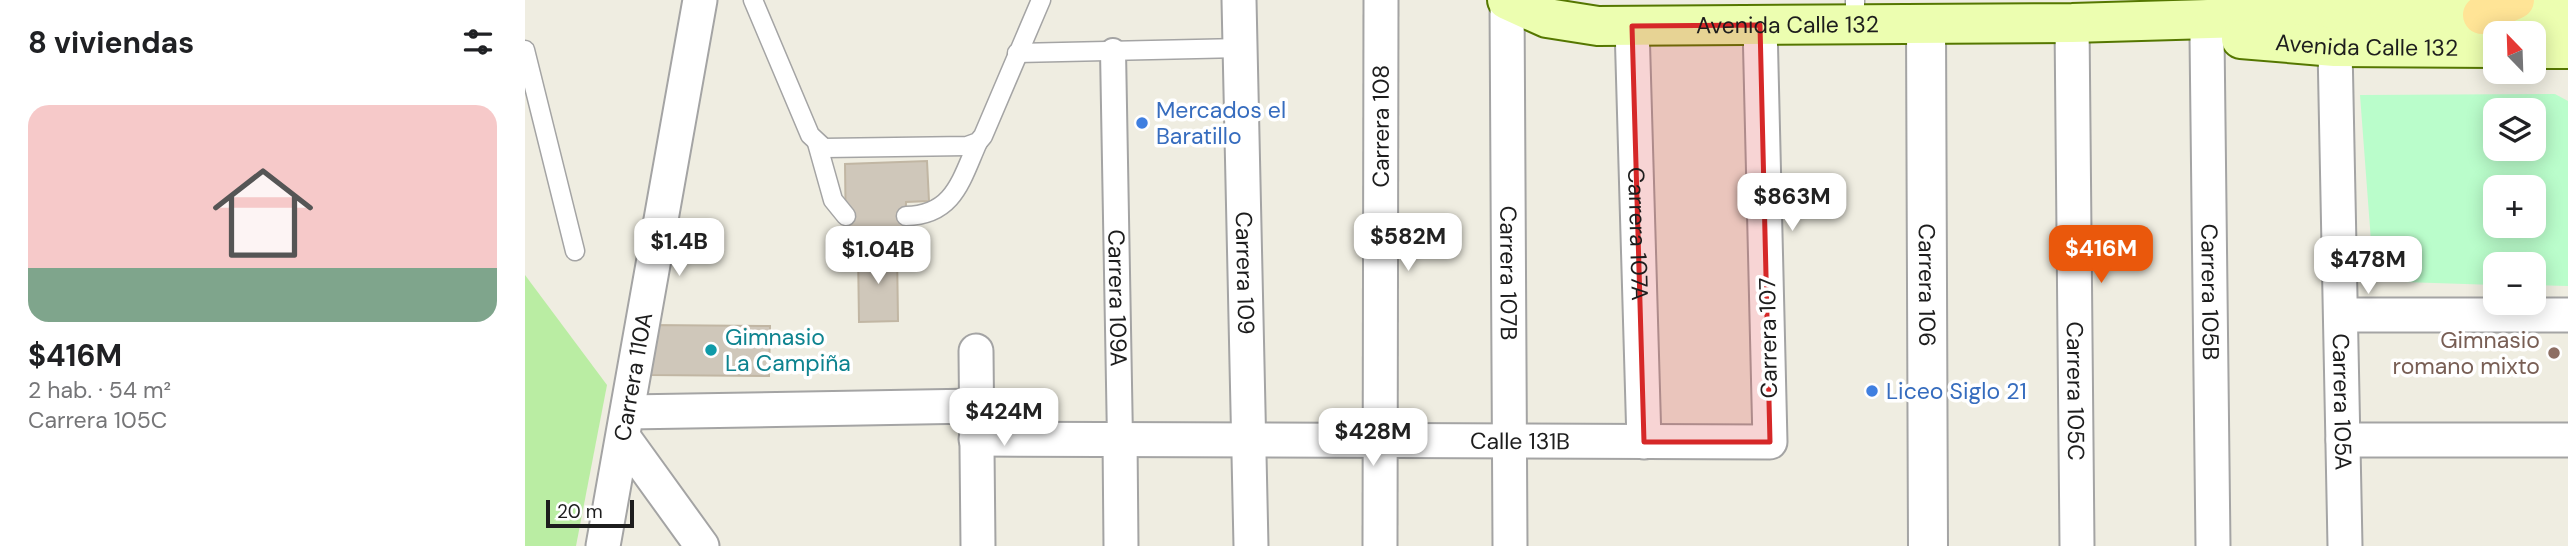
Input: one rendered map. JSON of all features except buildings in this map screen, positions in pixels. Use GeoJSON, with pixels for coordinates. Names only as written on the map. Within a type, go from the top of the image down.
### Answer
{"type":"FeatureCollection","features":[{"type":"Feature","properties":{"kind":"main road","name":"Avenida Calle 132"},"geometry":{"type":"LineString","coordinates":[[1507,0],[1548,9],[1583,26],[1760,25],[1855,12],[1926,24],[2072,23],[2343,15],[2498,21],[2568,15]]}},
{"type":"Feature","properties":{"kind":"main road","name":"Avenida Calle 132"},"geometry":{"type":"LineString","coordinates":[[2072,23],[2336,47],[2483,23]]}},
{"type":"Feature","properties":{"kind":"main road"},"geometry":{"type":"LineString","coordinates":[[2546,49],[2568,49]]}},
{"type":"Feature","properties":{"kind":"street","name":"Carrera 110A"},"geometry":{"type":"LineString","coordinates":[[603,546],[700,0]]}},
{"type":"Feature","properties":{"kind":"street","name":"Carrera 109"},"geometry":{"type":"LineString","coordinates":[[1239,0],[1251,440],[1251,546]]}},
{"type":"Feature","properties":{"kind":"street","name":"Carrera 108"},"geometry":{"type":"LineString","coordinates":[[1380,546],[1381,0]]}},
{"type":"Feature","properties":{"kind":"street","name":"Carrera 107B"},"geometry":{"type":"LineString","coordinates":[[1507,0],[1510,546]]}},
{"type":"Feature","properties":{"kind":"street","name":"Carrera 105C"},"geometry":{"type":"LineString","coordinates":[[2072,23],[2077,546]]}},
{"type":"Feature","properties":{"kind":"street","name":"Carrera 106"},"geometry":{"type":"LineString","coordinates":[[1926,24],[1928,546]]}},
{"type":"Feature","properties":{"kind":"street","name":"Carrera 107"},"geometry":{"type":"LineString","coordinates":[[1760,25],[1770,442]]}},
{"type":"Feature","properties":{"kind":"street","name":"Carrera 107A"},"geometry":{"type":"LineString","coordinates":[[1632,26],[1644,442]]}},
{"type":"Feature","properties":{"kind":"street","name":"Carrera 105B"},"geometry":{"type":"LineString","coordinates":[[2207,36],[2213,546]]}},
{"type":"Feature","properties":{"kind":"street","name":"Carrera 105A"},"geometry":{"type":"LineString","coordinates":[[2336,47],[2345,546]]}},
{"type":"Feature","properties":{"kind":"street","name":"Carrera 109A"},"geometry":{"type":"LineString","coordinates":[[1113,51],[1121,546]]}},
{"type":"Feature","properties":{"kind":"street"},"geometry":{"type":"LineString","coordinates":[[2341,315],[2568,315]]}},
{"type":"Feature","properties":{"kind":"street"},"geometry":{"type":"LineString","coordinates":[[976,351],[978,546]]}},
{"type":"Feature","properties":{"kind":"street","name":"Calle 131B"},"geometry":{"type":"LineString","coordinates":[[626,425],[976,423],[1120,439],[1770,442]]}},
{"type":"Feature","properties":{"kind":"street"},"geometry":{"type":"LineString","coordinates":[[626,425],[702,546]]}},
{"type":"Feature","properties":{"kind":"street"},"geometry":{"type":"LineString","coordinates":[[2343,440],[2568,440]]}},
{"type":"Feature","properties":{"kind":"lane"},"geometry":{"type":"LineString","coordinates":[[754,0],[810,135],[824,148],[967,146],[978,142]]}},
{"type":"Feature","properties":{"kind":"lane"},"geometry":{"type":"LineString","coordinates":[[906,216],[924,216],[941,208],[956,192],[1041,0]]}},
{"type":"Feature","properties":{"kind":"lane"},"geometry":{"type":"LineString","coordinates":[[1017,53],[1241,48]]}},
{"type":"Feature","properties":{"kind":"lane"},"geometry":{"type":"LineString","coordinates":[[525,50],[575,251]]}},
{"type":"Feature","properties":{"kind":"lane"},"geometry":{"type":"LineString","coordinates":[[817,143],[833,200],[846,216]]}},
{"type":"Feature","properties":{"kind":"highlighted area"},"geometry":{"type":"Polygon","coordinates":[[[1760,25],[1770,442],[1644,442],[1632,26],[1760,25]]]}},
{"type":"Feature","properties":{"kind":"green space"},"geometry":{"type":"Polygon","coordinates":[[[2555,94],[2568,101],[2568,286],[2546,285],[2546,252],[2483,252],[2483,285],[2374,281],[2360,95],[2555,94]]]}},
{"type":"Feature","properties":{"kind":"green space"},"geometry":{"type":"Polygon","coordinates":[[[525,275],[607,385],[576,546],[525,546],[525,275]]]}},
{"type":"Feature","properties":{"kind":"place","name":"Mercados el Baratillo"},"geometry":{"type":"Point","coordinates":[1142,123]}},
{"type":"Feature","properties":{"kind":"place","name":"Gimnasio La Campiña"},"geometry":{"type":"Point","coordinates":[711,350]}},
{"type":"Feature","properties":{"kind":"place","name":"Gimnasio romano mixto"},"geometry":{"type":"Point","coordinates":[2554,353]}},
{"type":"Feature","properties":{"kind":"place","name":"Liceo Siglo 21"},"geometry":{"type":"Point","coordinates":[1872,391]}}]}
